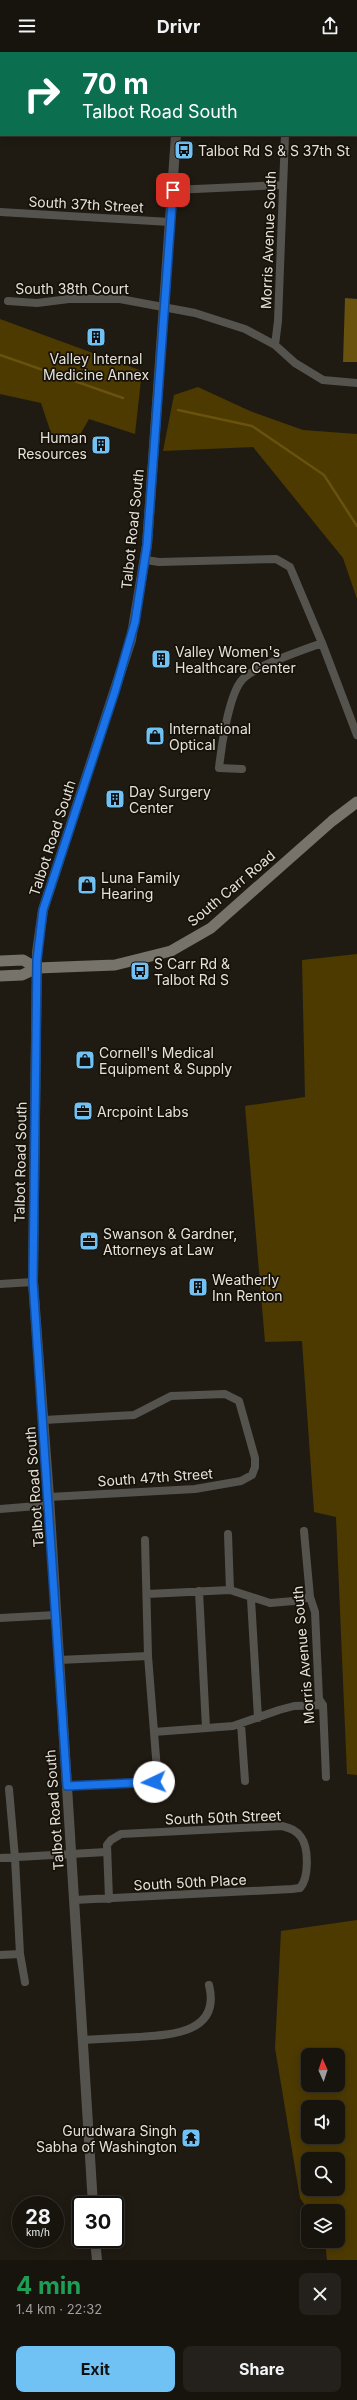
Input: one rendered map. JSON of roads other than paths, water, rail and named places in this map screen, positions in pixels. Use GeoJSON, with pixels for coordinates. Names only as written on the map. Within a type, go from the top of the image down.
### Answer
{"type":"FeatureCollection","features":[{"type":"Feature","properties":{"kind":"main road","name":"South Carr Road"},"geometry":{"type":"LineString","coordinates":[[37,968],[115,965],[171,951],[211,928],[332,821],[357,802]]}},
{"type":"Feature","properties":{"kind":"main road"},"geometry":{"type":"LineString","coordinates":[[0,961],[23,960],[37,968]]}},
{"type":"Feature","properties":{"kind":"main road"},"geometry":{"type":"LineString","coordinates":[[0,976],[22,975],[37,968]]}},
{"type":"Feature","properties":{"kind":"street","name":"Talbot Road South"},"geometry":{"type":"LineString","coordinates":[[92,2196],[44,1420],[33,1282],[37,968],[39,931],[43,910],[131,640],[146,560],[176,136]]}},
{"type":"Feature","properties":{"kind":"street","name":"Morris Avenue South"},"geometry":{"type":"LineString","coordinates":[[275,345],[278,321],[285,136]]}},
{"type":"Feature","properties":{"kind":"street"},"geometry":{"type":"LineString","coordinates":[[173,190],[283,185]]}},
{"type":"Feature","properties":{"kind":"street","name":"South 37th Street"},"geometry":{"type":"LineString","coordinates":[[0,212],[170,222]]}},
{"type":"Feature","properties":{"kind":"street","name":"South 38th Court"},"geometry":{"type":"LineString","coordinates":[[8,301],[37,303],[69,300],[120,300],[164,306],[224,321],[275,345],[295,363],[317,377],[337,383],[357,383]]}},
{"type":"Feature","properties":{"kind":"street"},"geometry":{"type":"LineString","coordinates":[[146,560],[159,562],[276,559],[290,567],[322,642],[357,735]]}},
{"type":"Feature","properties":{"kind":"street"},"geometry":{"type":"LineString","coordinates":[[242,769],[219,768],[222,744],[235,692],[241,680],[252,672],[322,642]]}},
{"type":"Feature","properties":{"kind":"street"},"geometry":{"type":"LineString","coordinates":[[0,1284],[33,1282]]}},
{"type":"Feature","properties":{"kind":"street","name":"South 47th Street"},"geometry":{"type":"LineString","coordinates":[[0,1509],[49,1501],[195,1488],[241,1481],[252,1475],[255,1467],[255,1458],[239,1401],[234,1397],[225,1394],[170,1396],[134,1415],[44,1420]]}},
{"type":"Feature","properties":{"kind":"street","name":"Morris Avenue South"},"geometry":{"type":"LineString","coordinates":[[304,1531],[310,1597],[315,1612],[319,1699],[323,1705],[326,1777]]}},
{"type":"Feature","properties":{"kind":"street"},"geometry":{"type":"LineString","coordinates":[[228,1534],[230,1590]]}},
{"type":"Feature","properties":{"kind":"street"},"geometry":{"type":"LineString","coordinates":[[67,1786],[154,1782],[157,1770],[148,1656],[145,1540]]}},
{"type":"Feature","properties":{"kind":"street"},"geometry":{"type":"LineString","coordinates":[[147,1594],[230,1590],[251,1599],[270,1603],[294,1601],[310,1597]]}},
{"type":"Feature","properties":{"kind":"street"},"geometry":{"type":"LineString","coordinates":[[199,1591],[206,1728]]}},
{"type":"Feature","properties":{"kind":"street"},"geometry":{"type":"LineString","coordinates":[[251,1599],[258,1718]]}},
{"type":"Feature","properties":{"kind":"street"},"geometry":{"type":"LineString","coordinates":[[0,1618],[56,1615]]}},
{"type":"Feature","properties":{"kind":"street"},"geometry":{"type":"LineString","coordinates":[[59,1660],[148,1656]]}},
{"type":"Feature","properties":{"kind":"street"},"geometry":{"type":"LineString","coordinates":[[154,1732],[241,1724],[294,1706],[323,1705]]}},
{"type":"Feature","properties":{"kind":"street"},"geometry":{"type":"LineString","coordinates":[[241,1724],[245,1781]]}},
{"type":"Feature","properties":{"kind":"street"},"geometry":{"type":"LineString","coordinates":[[9,1789],[15,1858],[20,1954],[25,1982]]}},
{"type":"Feature","properties":{"kind":"street","name":"South 50th Street"},"geometry":{"type":"LineString","coordinates":[[106,1852],[111,1840],[121,1834],[282,1826],[296,1832],[305,1844],[307,1875],[305,1882]]}},
{"type":"Feature","properties":{"kind":"street"},"geometry":{"type":"LineString","coordinates":[[0,1858],[106,1852],[109,1899]]}},
{"type":"Feature","properties":{"kind":"street","name":"South 50th Place"},"geometry":{"type":"LineString","coordinates":[[74,1900],[292,1889],[300,1888],[305,1882]]}},
{"type":"Feature","properties":{"kind":"street"},"geometry":{"type":"LineString","coordinates":[[0,1955],[20,1954]]}},
{"type":"Feature","properties":{"kind":"street"},"geometry":{"type":"LineString","coordinates":[[82,2040],[169,2035],[191,2029],[199,2023],[210,2009],[211,2001],[209,1985]]}},
{"type":"Feature","properties":{"kind":"street"},"geometry":{"type":"LineString","coordinates":[[96,2248],[97,2260]]}},
{"type":"Feature","properties":{"kind":"waterway"},"geometry":{"type":"LineString","coordinates":[[0,355],[123,398]]}},
{"type":"Feature","properties":{"kind":"waterway"},"geometry":{"type":"LineString","coordinates":[[178,410],[252,426],[324,475],[357,526]]}},
{"type":"Feature","properties":{"kind":"place","name":"Talbot Rd S & S 37th St"},"geometry":{"type":"Point","coordinates":[184,150]}},
{"type":"Feature","properties":{"kind":"place","name":"Valley Internal Medicine Annex"},"geometry":{"type":"Point","coordinates":[96,337]}},
{"type":"Feature","properties":{"kind":"place","name":"Human Resources"},"geometry":{"type":"Point","coordinates":[101,445]}},
{"type":"Feature","properties":{"kind":"place","name":"Valley Women's Healthcare Center"},"geometry":{"type":"Point","coordinates":[161,659]}},
{"type":"Feature","properties":{"kind":"place","name":"International Optical"},"geometry":{"type":"Point","coordinates":[155,736]}},
{"type":"Feature","properties":{"kind":"place","name":"Day Surgery Center"},"geometry":{"type":"Point","coordinates":[115,799]}},
{"type":"Feature","properties":{"kind":"place","name":"Luna Family Hearing"},"geometry":{"type":"Point","coordinates":[87,885]}},
{"type":"Feature","properties":{"kind":"place","name":"S Carr Rd & Talbot Rd S"},"geometry":{"type":"Point","coordinates":[140,971]}},
{"type":"Feature","properties":{"kind":"place","name":"Cornell's Medical Equipment & Supply"},"geometry":{"type":"Point","coordinates":[85,1060]}},
{"type":"Feature","properties":{"kind":"place","name":"Arcpoint Labs"},"geometry":{"type":"Point","coordinates":[83,1111]}},
{"type":"Feature","properties":{"kind":"place","name":"Swanson & Gardner, Attorneys at Law"},"geometry":{"type":"Point","coordinates":[89,1241]}},
{"type":"Feature","properties":{"kind":"place","name":"Weatherly Inn Renton"},"geometry":{"type":"Point","coordinates":[198,1287]}},
{"type":"Feature","properties":{"kind":"place","name":"Gurudwara Singh Sabha of Washington"},"geometry":{"type":"Point","coordinates":[191,2138]}}]}
